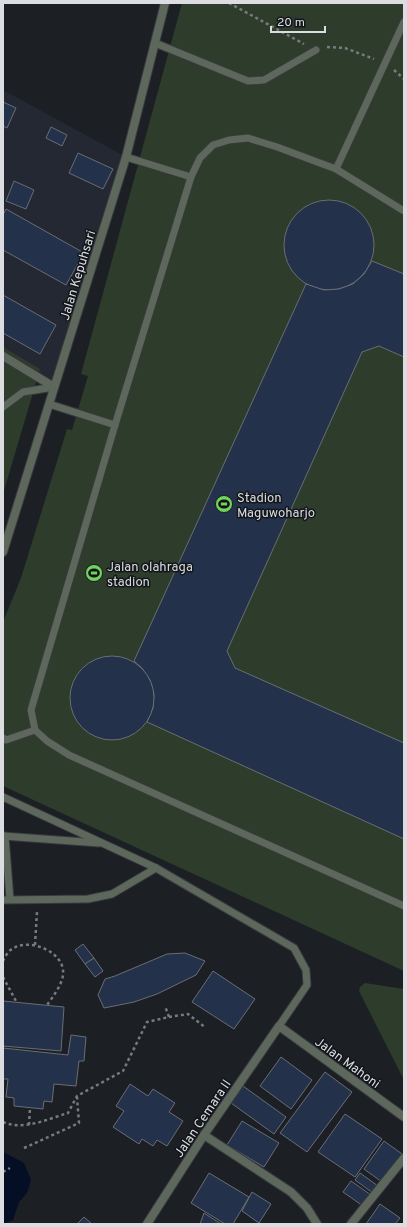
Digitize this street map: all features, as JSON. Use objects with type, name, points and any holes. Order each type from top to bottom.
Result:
[{"type":"street","name":"Jalan Kepuhsari","points":[[3,552],[126,157],[165,3]]},
{"type":"street","points":[[3,356],[54,387]]},
{"type":"street","name":"Jalan Mahoni","points":[[279,1026],[404,1117]]},
{"type":"street","name":"Jalan Cemara II","points":[[146,1224],[204,1135],[279,1026]]},
{"type":"street","points":[[204,1135],[291,1192],[307,1208],[317,1224]]},
{"type":"street","points":[[351,1224],[404,1158]]},
{"type":"lane","points":[[336,169],[404,22]]},
{"type":"lane","points":[[155,43],[248,81],[264,80],[316,50]]},
{"type":"lane","points":[[404,211],[336,169],[248,138],[229,140],[213,145],[200,158],[191,178],[115,425],[31,710],[35,730],[47,742],[69,755],[404,906]]},
{"type":"lane","points":[[126,157],[191,178]]},
{"type":"lane","points":[[3,408],[23,392],[54,387]]},
{"type":"lane","points":[[49,404],[115,425]]},
{"type":"lane","points":[[3,738],[6,740],[35,730]]},
{"type":"lane","points":[[3,797],[156,868],[294,948],[306,970],[307,985],[279,1026]]},
{"type":"lane","points":[[103,843],[4,836],[6,900],[88,899],[112,894],[156,868]]},
{"type":"path","points":[[229,3],[316,50],[329,46],[345,48],[385,63],[404,79]]},
{"type":"path","points":[[35,945],[37,900]]},
{"type":"path","points":[[3,962],[10,950],[20,944],[35,945],[48,950],[60,962],[63,975],[54,996],[47,1005]]},
{"type":"path","points":[[3,977],[18,1003]]},
{"type":"path","points":[[165,1006],[169,1017]]},
{"type":"path","points":[[3,1122],[10,1125],[29,1125],[68,1113],[76,1096],[123,1071],[147,1022],[188,1014],[206,1028]]},
{"type":"path","points":[[24,1148],[79,1123],[76,1096]]},
{"type":"path","points":[[29,1125],[30,1108]]},
{"type":"path","points":[[3,1172],[10,1168]]},
{"type":"shaded area","points":[[3,90],[126,157],[54,387],[3,355]]},
{"type":"green space","name":"Stadion Maguwoharjo","points":[[182,3],[404,3],[404,971],[3,786],[3,622],[21,578],[67,429],[72,430],[88,376],[81,374]]},
{"type":"green space","points":[[3,347],[40,369],[3,494]]},
{"type":"green space","points":[[365,983],[404,989],[404,1080],[359,991],[360,987]]},
{"type":"water","points":[[3,1152],[24,1163],[31,1180],[27,1193],[19,1202],[13,1220],[3,1224]]},
{"type":"building","points":[[3,102],[16,108],[7,128],[3,126]]},
{"type":"building","points":[[51,127],[67,135],[62,146],[46,138]]},
{"type":"building","points":[[78,153],[113,169],[103,189],[69,173]]},
{"type":"building","points":[[14,181],[34,190],[26,209],[6,201]]},
{"type":"building","points":[[329,200],[346,203],[361,213],[371,228],[374,245],[371,262],[361,277],[346,287],[329,290],[312,287],[297,277],[287,262],[284,245],[287,228],[297,213],[312,203]]},
{"type":"building","points":[[6,209],[84,253],[66,285],[3,250],[3,215]]},
{"type":"building","points":[[372,261],[404,274],[404,357],[379,346],[362,352],[227,651],[235,668],[404,743],[404,839],[147,722],[153,708],[154,694],[150,680],[142,668],[134,661],[306,284],[324,290],[339,289],[353,284],[364,274]]},
{"type":"building","points":[[3,295],[56,325],[40,354],[3,333]]},
{"type":"building","points":[[112,656],[128,659],[142,668],[151,682],[154,698],[151,714],[142,728],[128,737],[112,740],[96,737],[82,728],[73,714],[70,698],[73,682],[82,668],[96,659]]},
{"type":"building","points":[[83,944],[94,958],[85,964],[75,950]]},
{"type":"building","points":[[185,953],[205,961],[196,975],[157,994],[134,1002],[104,1008],[98,995],[105,979],[167,954]]},
{"type":"building","points":[[94,958],[103,971],[95,977],[85,964]]},
{"type":"building","points":[[213,971],[255,999],[234,1029],[192,1002]]},
{"type":"building","points":[[3,1001],[64,1007],[61,1051],[3,1046]]},
{"type":"building","points":[[71,1035],[86,1037],[84,1061],[79,1061],[76,1086],[54,1084],[52,1102],[44,1101],[43,1109],[14,1106],[14,1098],[6,1097],[8,1079],[3,1079],[3,1048],[68,1055]]},
{"type":"building","points":[[281,1057],[312,1080],[291,1109],[260,1086]]},
{"type":"building","points":[[325,1072],[352,1092],[307,1152],[280,1133]]},
{"type":"building","points":[[130,1084],[148,1096],[153,1089],[175,1103],[169,1112],[183,1121],[167,1146],[157,1140],[153,1146],[142,1139],[139,1144],[113,1127],[124,1111],[116,1106]]},
{"type":"building","points":[[243,1086],[286,1117],[274,1134],[231,1103]]},
{"type":"building","points":[[345,1114],[382,1139],[355,1177],[318,1152]]},
{"type":"building","points":[[242,1121],[279,1143],[264,1167],[227,1145]]},
{"type":"building","points":[[384,1141],[402,1154],[382,1182],[364,1169]]},
{"type":"building","points":[[209,1173],[249,1197],[233,1224],[225,1224],[191,1203]]},
{"type":"building","points":[[360,1173],[378,1186],[373,1193],[355,1180]]},
{"type":"building","points":[[351,1181],[371,1195],[363,1206],[343,1192]]},
{"type":"building","points":[[252,1192],[271,1204],[259,1223],[242,1211]]},
{"type":"building","points":[[380,1204],[400,1218],[395,1224],[366,1224]]},
{"type":"building","points":[[204,1213],[221,1224],[200,1224]]},
{"type":"building","points":[[84,1217],[92,1224],[77,1224]]},
{"type":"place","name":"Stadion Maguwoharjo","points":[[224,504]]},
{"type":"place","name":"Jalan olahraga stadion","points":[[94,573]]}]
